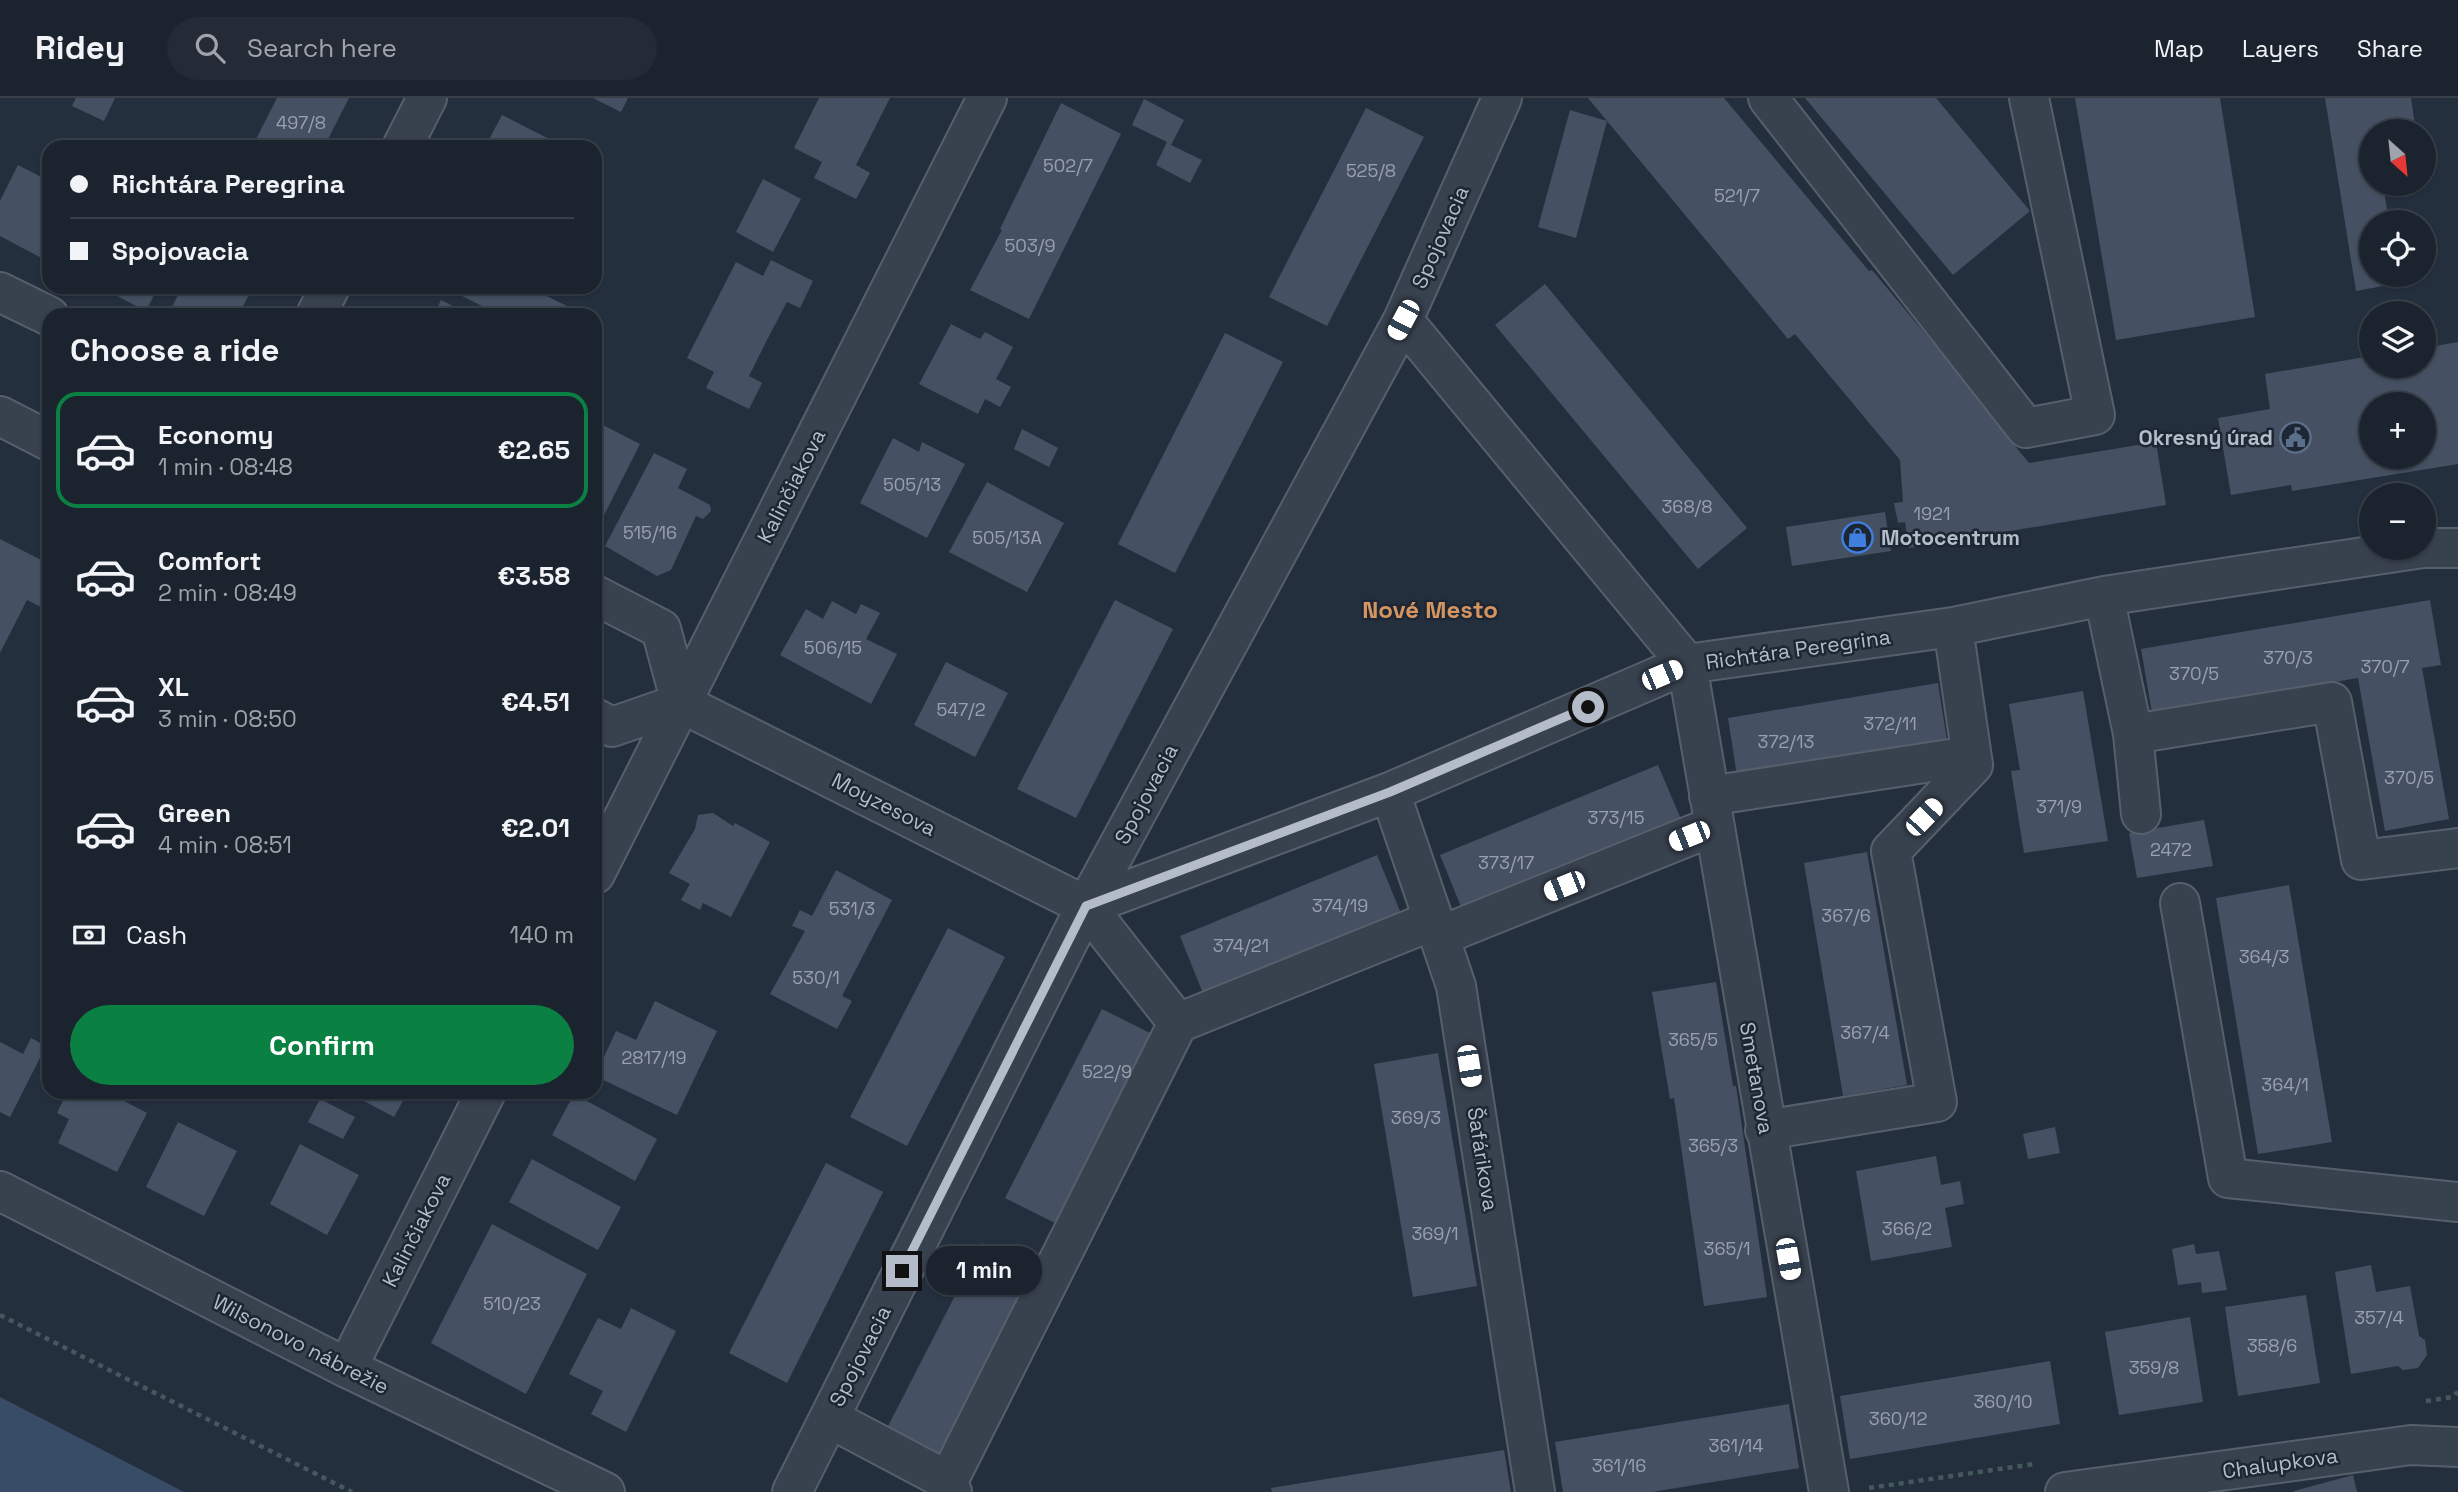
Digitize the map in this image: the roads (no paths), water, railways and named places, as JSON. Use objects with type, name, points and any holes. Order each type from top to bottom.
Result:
[{"type":"street","points":[[406,140],[427,98]]},
{"type":"street","name":"Kalinčiakova","points":[[602,860],[987,98]]},
{"type":"street","name":"Spojovacia","points":[[792,1492],[1086,906],[1403,320],[1502,98]]},
{"type":"street","points":[[1768,98],[2026,428],[2095,415],[2029,98]]},
{"type":"street","points":[[0,292],[42,313]]},
{"type":"street","points":[[1403,320],[1687,664]]},
{"type":"street","points":[[0,416],[42,437]]},
{"type":"street","name":"Richtára Peregrina","points":[[1086,906],[1390,792],[1687,664],[1953,627],[2104,596],[2440,545]]},
{"type":"street","points":[[2104,596],[2133,734],[2141,814]]},
{"type":"street","points":[[602,599],[661,629],[681,703],[612,727],[602,722]]},
{"type":"street","points":[[1766,1130],[1937,1102],[1891,851],[1973,765],[1953,627]]},
{"type":"street","name":"Smetanova","points":[[1687,664],[1829,1492]]},
{"type":"street","points":[[2133,734],[2332,702],[2361,860],[2458,848]]},
{"type":"street","name":"Moyzesova","points":[[681,703],[1086,906]]},
{"type":"street","points":[[829,1418],[950,1487],[1178,1023],[1437,928],[1712,811],[1950,759]]},
{"type":"street","name":"Šafárikova","points":[[1390,792],[1456,986],[1535,1492]]},
{"type":"street","points":[[2180,903],[2228,1178],[2458,1202]]},
{"type":"street","points":[[1086,906],[1178,1023]]},
{"type":"street","name":"Kalinčiakova","points":[[347,1368],[482,1099]]},
{"type":"street","name":"Wilsonovo nábrežie","points":[[0,1191],[347,1368],[605,1492]]},
{"type":"street","name":"Chalupkova","points":[[2411,1445],[2458,1422]]},
{"type":"street","name":"Chalupkova","points":[[2065,1492],[2411,1445],[2458,1447]]},
{"type":"water","points":[[0,1397],[184,1492],[0,1492]]},
{"type":"place","name":"Okresný úrad","points":[[2296,437]]},
{"type":"place","name":"Motocentrum","points":[[1858,537]]},
{"type":"district","name":"Nové Mesto","points":[[1430,609]]}]
